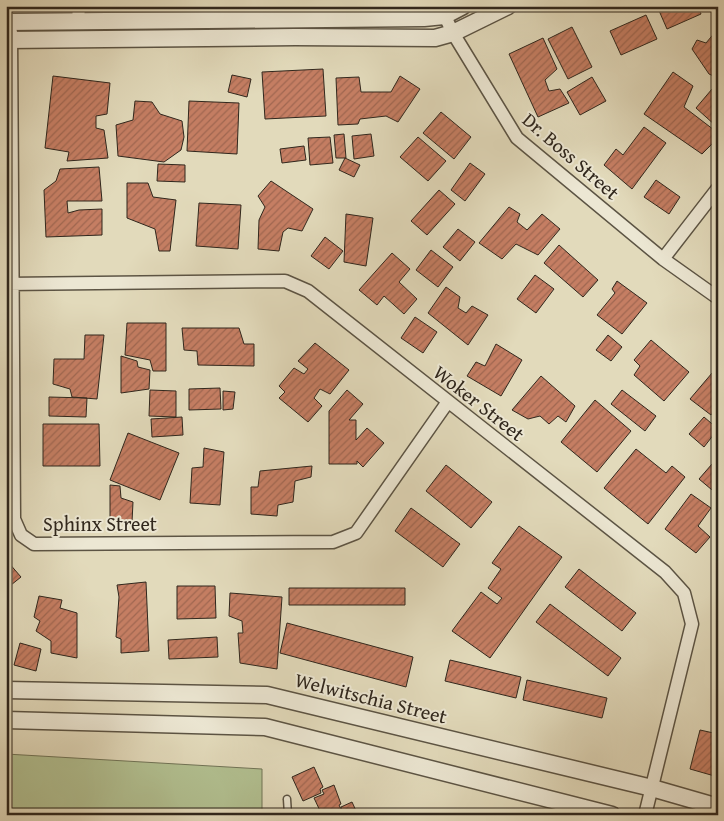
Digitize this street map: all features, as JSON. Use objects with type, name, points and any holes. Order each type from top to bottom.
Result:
[{"type":"street","points":[[9,22],[78,14],[293,12],[424,18],[463,6]]},
{"type":"street","points":[[9,40],[295,37],[435,38],[453,34],[508,6]]},
{"type":"street","name":"Dr. Boss Street","points":[[442,11],[453,34],[517,138],[663,259],[718,298]]},
{"type":"street","name":"Sphinx Street","points":[[9,22],[10,284],[14,519],[21,535],[34,544],[333,542],[356,533],[447,403]]},
{"type":"street","points":[[663,259],[718,188]]},
{"type":"street","name":"Woker Street","points":[[10,284],[285,281],[308,291],[447,403],[665,572],[684,593],[692,624],[645,815]]},
{"type":"street","name":"Welwitschia Street","points":[[6,690],[268,694],[652,788],[718,807]]},
{"type":"street","points":[[6,720],[265,727],[612,815]]},
{"type":"lane","points":[[287,799],[288,815]]},
{"type":"green space","points":[[6,754],[262,769],[262,815],[6,815]]},
{"type":"building","points":[[657,6],[698,6],[701,14],[667,29]]},
{"type":"building","points":[[646,15],[657,39],[621,55],[610,31]]},
{"type":"building","points":[[572,27],[592,67],[568,79],[548,39]]},
{"type":"building","points":[[716,31],[718,32],[718,78],[709,74],[692,49],[697,40],[706,43]]},
{"type":"building","points":[[543,38],[557,69],[545,80],[549,91],[560,89],[569,103],[538,117],[509,54]]},
{"type":"building","points":[[323,69],[326,116],[265,119],[262,72]]},
{"type":"building","points":[[673,72],[693,86],[684,107],[718,133],[718,138],[702,154],[644,114]]},
{"type":"building","points":[[232,75],[251,79],[247,97],[228,92]]},
{"type":"building","points":[[53,76],[110,83],[107,114],[96,116],[96,128],[104,130],[108,158],[67,161],[69,152],[45,148]]},
{"type":"building","points":[[400,76],[420,89],[398,122],[386,116],[360,119],[358,124],[338,125],[336,78],[359,77],[361,92],[391,92]]},
{"type":"building","points":[[592,77],[606,101],[580,115],[567,92]]},
{"type":"building","points":[[712,89],[718,94],[716,126],[696,108]]},
{"type":"building","points":[[135,101],[152,102],[160,114],[182,121],[184,137],[181,150],[164,162],[118,156],[116,125],[133,120]]},
{"type":"building","points":[[189,101],[239,103],[237,154],[187,151]]},
{"type":"building","points":[[441,112],[471,137],[454,159],[423,133]]},
{"type":"building","points":[[644,127],[666,143],[632,189],[604,165],[616,149],[623,155]]},
{"type":"building","points":[[344,134],[346,158],[336,158],[334,135]]},
{"type":"building","points":[[371,134],[374,156],[354,159],[352,136]]},
{"type":"building","points":[[330,137],[333,163],[310,165],[308,138]]},
{"type":"building","points":[[418,137],[446,161],[428,181],[400,157]]},
{"type":"building","points":[[304,146],[306,160],[282,163],[280,149]]},
{"type":"building","points":[[345,158],[360,165],[354,177],[339,170]]},
{"type":"building","points":[[470,163],[485,174],[465,201],[451,190]]},
{"type":"building","points":[[158,164],[185,165],[185,182],[157,181]]},
{"type":"building","points":[[99,167],[102,201],[67,201],[68,213],[79,210],[102,209],[102,235],[46,237],[44,190],[56,181],[60,169]]},
{"type":"building","points":[[656,180],[680,197],[669,214],[644,197]]},
{"type":"building","points":[[271,181],[313,209],[302,231],[288,228],[283,232],[279,251],[258,249],[259,220],[265,207],[258,196]]},
{"type":"building","points":[[127,183],[148,183],[153,197],[176,200],[170,251],[159,251],[155,229],[127,218]]},
{"type":"building","points":[[439,190],[455,204],[427,235],[411,221]]},
{"type":"building","points":[[199,203],[241,205],[238,249],[196,246]]},
{"type":"building","points":[[509,207],[520,214],[517,222],[527,230],[542,214],[560,229],[538,255],[516,244],[502,259],[479,243]]},
{"type":"building","points":[[346,214],[373,218],[366,266],[344,262]]},
{"type":"building","points":[[458,229],[475,242],[460,261],[443,247]]},
{"type":"building","points":[[325,237],[343,251],[329,269],[311,256]]},
{"type":"building","points":[[559,245],[598,280],[583,297],[544,263]]},
{"type":"building","points":[[431,250],[453,267],[438,287],[416,270]]},
{"type":"building","points":[[392,253],[410,269],[399,282],[417,299],[404,314],[384,296],[377,305],[359,290]]},
{"type":"building","points":[[535,275],[554,289],[536,313],[517,299]]},
{"type":"building","points":[[617,281],[647,303],[622,334],[597,315],[615,293],[612,289]]},
{"type":"building","points":[[446,287],[460,297],[458,308],[466,313],[472,306],[488,315],[468,345],[428,313]]},
{"type":"building","points":[[415,317],[437,332],[423,353],[401,338]]},
{"type":"building","points":[[127,323],[166,323],[166,371],[153,371],[150,360],[125,355]]},
{"type":"building","points":[[182,328],[239,328],[244,344],[254,344],[254,366],[198,365],[197,351],[184,350]]},
{"type":"building","points":[[85,335],[104,335],[97,399],[72,397],[70,389],[53,384],[54,359],[84,359]]},
{"type":"building","points":[[608,335],[622,347],[611,361],[596,350]]},
{"type":"building","points":[[651,340],[689,372],[664,401],[634,375],[640,366],[634,360]]},
{"type":"building","points":[[315,343],[349,370],[330,394],[320,389],[314,398],[322,406],[308,422],[279,398],[285,392],[279,386],[294,368],[304,374],[308,369],[298,361]]},
{"type":"building","points":[[496,344],[522,360],[501,396],[467,376],[476,362],[485,366]]},
{"type":"building","points":[[121,356],[137,361],[138,367],[150,370],[149,389],[121,393]]},
{"type":"building","points":[[718,366],[718,407],[711,415],[690,399]]},
{"type":"building","points":[[541,376],[575,406],[566,422],[558,416],[549,424],[540,416],[528,419],[512,410]]},
{"type":"building","points":[[220,388],[221,409],[189,410],[189,389]]},
{"type":"building","points":[[150,390],[176,391],[176,417],[149,416]]},
{"type":"building","points":[[347,390],[363,404],[349,420],[356,420],[356,440],[367,428],[384,443],[363,467],[357,461],[357,464],[329,464],[329,411]]},
{"type":"building","points":[[622,390],[656,416],[645,431],[611,404]]},
{"type":"building","points":[[223,391],[235,392],[233,409],[223,410]]},
{"type":"building","points":[[49,397],[87,398],[86,417],[49,416]]},
{"type":"building","points":[[595,400],[631,431],[597,472],[561,442]]},
{"type":"building","points":[[182,417],[183,435],[152,437],[151,419]]},
{"type":"building","points":[[704,417],[718,429],[704,447],[689,434]]},
{"type":"building","points":[[43,424],[99,424],[100,466],[43,466]]},
{"type":"building","points":[[128,433],[179,453],[160,500],[110,480]]},
{"type":"building","points":[[204,448],[224,452],[220,505],[190,503],[192,468],[203,467]]},
{"type":"building","points":[[636,449],[666,473],[672,466],[685,477],[648,524],[604,488]]},
{"type":"building","points":[[712,464],[718,469],[718,495],[699,479]]},
{"type":"building","points":[[446,465],[492,502],[471,528],[426,491]]},
{"type":"building","points":[[312,466],[311,477],[295,481],[293,502],[278,505],[277,516],[251,514],[251,487],[258,487],[260,471]]},
{"type":"building","points":[[110,485],[120,486],[121,498],[133,502],[132,522],[110,521]]},
{"type":"building","points":[[691,494],[711,508],[698,526],[710,537],[696,553],[665,529]]},
{"type":"building","points":[[411,508],[460,544],[443,567],[395,531]]},
{"type":"building","points":[[519,526],[562,557],[490,658],[452,631],[481,592],[497,604],[502,598],[488,588],[501,569],[492,563]]},
{"type":"building","points":[[8,562],[21,577],[6,589],[6,563]]},
{"type":"building","points":[[579,569],[636,613],[622,631],[565,587]]},
{"type":"building","points":[[146,582],[149,651],[121,653],[121,639],[116,637],[119,597],[117,585]]},
{"type":"building","points":[[177,586],[215,586],[216,618],[177,619]]},
{"type":"building","points":[[289,588],[405,588],[405,605],[289,605]]},
{"type":"building","points":[[230,593],[282,597],[277,669],[240,663],[238,633],[243,633],[242,621],[229,616]]},
{"type":"building","points":[[39,596],[62,600],[60,608],[77,613],[77,658],[51,653],[51,641],[36,631],[40,621],[34,617]]},
{"type":"building","points":[[550,604],[621,658],[608,676],[536,622]]},
{"type":"building","points":[[287,623],[413,657],[406,687],[280,653]]},
{"type":"building","points":[[217,637],[218,657],[169,659],[168,640]]},
{"type":"building","points":[[20,643],[41,649],[36,671],[14,665]]},
{"type":"building","points":[[450,660],[521,677],[516,698],[445,681]]},
{"type":"building","points":[[527,680],[607,698],[602,718],[523,700]]},
{"type":"building","points":[[700,730],[718,734],[718,777],[690,769]]},
{"type":"building","points":[[314,767],[323,787],[320,789],[321,793],[303,801],[292,777]]},
{"type":"building","points":[[334,785],[341,809],[328,815],[322,815],[314,798],[324,794],[322,790]]},
{"type":"building","points":[[352,802],[358,815],[333,815],[342,811],[341,807]]}]
